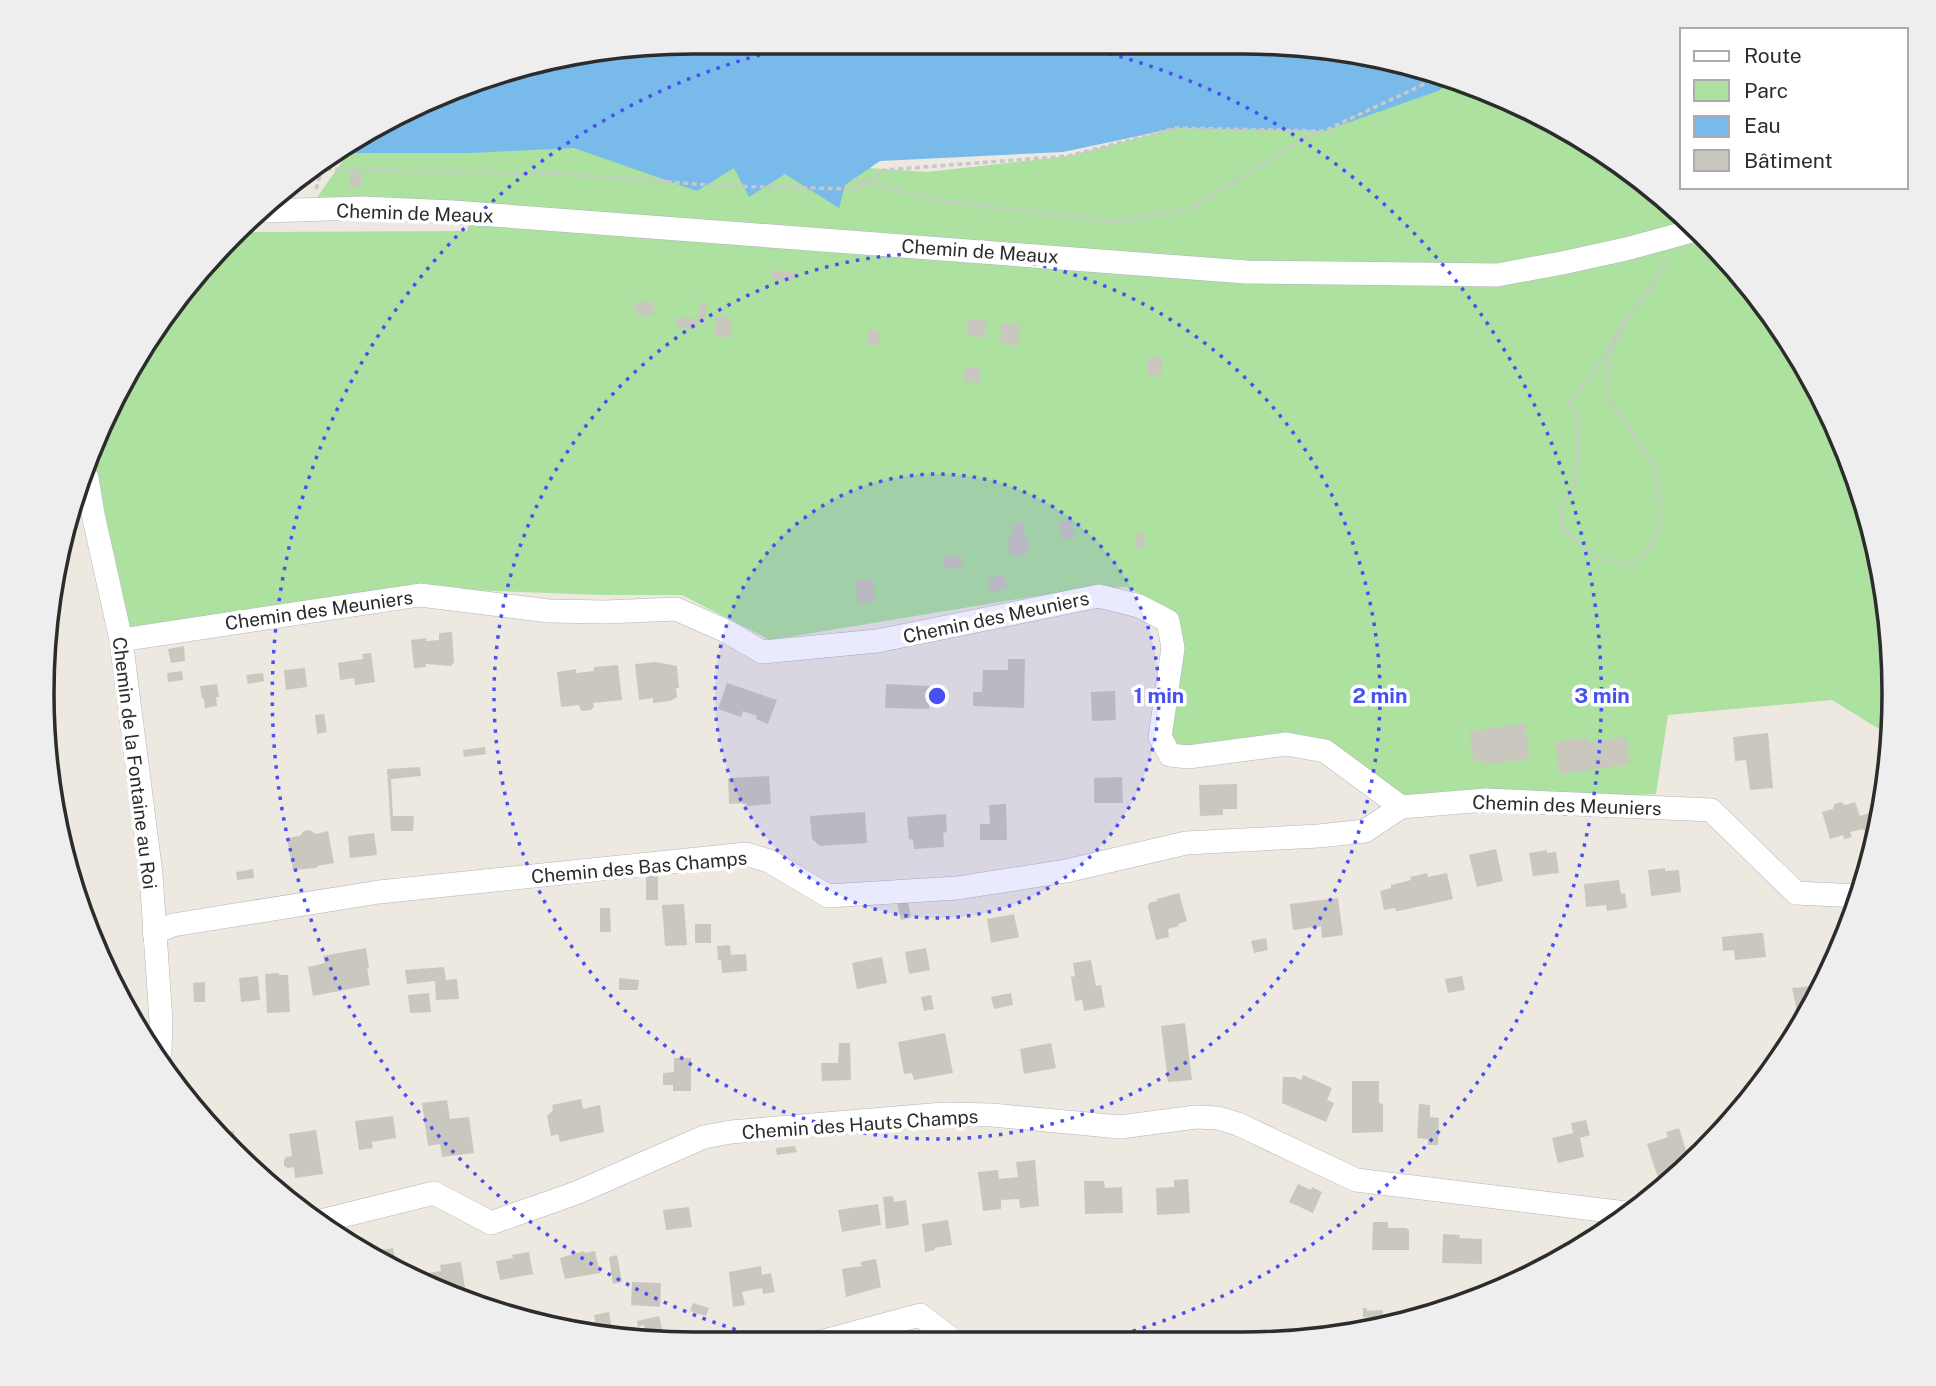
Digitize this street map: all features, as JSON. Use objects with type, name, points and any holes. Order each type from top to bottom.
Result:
[{"type":"street","name":"Chemin de Meaux","points":[[275,211],[362,208],[453,212],[1246,272],[1497,275],[1626,249],[1685,232]]},
{"type":"street","name":"Chemin de la Fontaine au Roi","points":[[88,487],[121,640],[151,874],[160,1045]]},
{"type":"street","name":"Chemin des Meuniers","points":[[121,640],[420,595],[549,611],[676,609],[726,631],[762,652],[877,641],[1099,596],[1139,606],[1168,621],[1173,648],[1160,737],[1170,755],[1188,757],[1286,744],[1325,751],[1401,807],[1486,800],[1711,810],[1796,893],[1849,896]]},
{"type":"street","name":"Chemin des Bas Champs","points":[[154,933],[173,925],[379,892],[746,853],[769,861],[828,896],[957,888],[1066,871],[1186,843],[1365,831],[1401,807]]},
{"type":"street","name":"Chemin des Hauts Champs","points":[[330,1219],[434,1193],[491,1223],[576,1193],[704,1137],[732,1132],[943,1114],[992,1115],[1120,1127],[1196,1117],[1218,1118],[1249,1128],[1356,1180],[1615,1212]]},
{"type":"street","points":[[857,1332],[920,1315],[942,1332]]},
{"type":"path","points":[[328,169],[563,174],[736,186],[857,189],[884,170],[1068,156],[1176,128],[1324,131],[1428,82]]},
{"type":"path","points":[[853,180],[937,201],[1120,222],[1193,207],[1317,131]]},
{"type":"path","points":[[309,209],[320,175]]},
{"type":"path","points":[[1624,325],[1611,347],[1609,399],[1654,466],[1661,508],[1657,536],[1635,567],[1596,557],[1562,528],[1561,506],[1576,483],[1579,425],[1570,401],[1592,376],[1624,325],[1686,233]]},
{"type":"green space","points":[[1428,82],[1487,103],[1562,140],[1632,186],[1695,241],[1750,304],[1774,338],[1816,410],[1848,488],[1860,528],[1876,610],[1882,693],[1880,730],[1832,700],[1668,715],[1656,794],[1401,807],[1325,751],[1170,755],[1169,608],[1126,587],[1061,592],[770,640],[682,595],[600,595],[467,590],[458,587],[414,585],[121,640],[89,486],[120,410],[140,374],[186,304],[213,272],[251,232],[467,231],[470,219],[309,209],[344,158],[353,153],[574,148],[927,172],[1068,156],[1176,128],[1324,131]]},
{"type":"water","points":[[1243,54],[1326,60],[1408,76],[1444,87],[1324,131],[1176,128],[1063,152],[880,161],[845,185],[839,208],[785,174],[749,197],[734,168],[697,191],[574,148],[471,153],[353,153],[410,120],[488,88],[568,67],[651,56]]},
{"type":"building","points":[[350,174],[361,174],[361,186],[350,187]]},
{"type":"building","points":[[771,270],[793,272],[792,281],[771,279]]},
{"type":"building","points":[[635,302],[653,302],[654,315],[635,315]]},
{"type":"building","points":[[699,302],[707,303],[705,324],[698,323]]},
{"type":"building","points":[[716,316],[732,318],[730,338],[714,336]]},
{"type":"building","points":[[677,317],[696,319],[694,329],[675,326]]},
{"type":"building","points":[[969,318],[987,321],[984,338],[966,335]]},
{"type":"building","points":[[1002,323],[1020,324],[1017,346],[1000,343]]},
{"type":"building","points":[[868,330],[880,331],[879,345],[866,344]]},
{"type":"building","points":[[1148,358],[1162,358],[1162,375],[1148,375]]},
{"type":"building","points":[[966,367],[981,368],[979,383],[963,381]]},
{"type":"building","points":[[1072,520],[1075,538],[1062,540],[1059,522]]},
{"type":"building","points":[[1022,522],[1030,552],[1011,557],[1007,538],[1014,536],[1011,525]]},
{"type":"building","points":[[1144,532],[1146,548],[1137,549],[1134,535]]},
{"type":"building","points":[[961,554],[962,567],[944,569],[944,557]]},
{"type":"building","points":[[1005,575],[1007,589],[990,592],[988,578]]},
{"type":"building","points":[[872,578],[876,601],[858,603],[855,580]]},
{"type":"building","points":[[452,632],[454,662],[451,666],[426,664],[426,667],[414,668],[411,640],[439,640],[439,633]]},
{"type":"building","points":[[184,646],[185,661],[171,663],[168,649]]},
{"type":"building","points":[[371,653],[375,682],[355,685],[354,678],[340,680],[338,663],[363,659],[362,654]]},
{"type":"building","points":[[1008,659],[1025,659],[1024,708],[973,706],[973,692],[982,692],[983,670],[1008,670]]},
{"type":"building","points":[[656,662],[677,666],[677,697],[670,701],[653,703],[653,698],[639,700],[635,664]]},
{"type":"building","points":[[618,665],[622,700],[593,703],[591,710],[583,711],[579,705],[561,707],[557,672],[576,669],[576,673],[594,671],[594,667]]},
{"type":"building","points":[[305,668],[307,687],[286,690],[284,670]]},
{"type":"building","points":[[182,671],[183,680],[168,682],[167,673]]},
{"type":"building","points":[[263,673],[264,681],[248,684],[246,675]]},
{"type":"building","points":[[727,683],[777,700],[768,724],[743,711],[741,717],[718,709]]},
{"type":"building","points":[[217,684],[217,706],[205,708],[200,686]]},
{"type":"building","points":[[886,684],[930,686],[929,709],[885,708]]},
{"type":"building","points":[[1115,691],[1116,720],[1092,721],[1091,692]]},
{"type":"building","points":[[324,714],[327,732],[317,734],[315,715]]},
{"type":"building","points":[[1525,723],[1530,758],[1485,765],[1484,760],[1474,762],[1469,731]]},
{"type":"building","points":[[1768,733],[1773,788],[1750,790],[1746,760],[1735,761],[1733,737]]},
{"type":"building","points":[[1587,737],[1588,742],[1626,737],[1630,764],[1560,774],[1555,742]]},
{"type":"building","points":[[485,747],[486,754],[464,757],[463,750]]},
{"type":"building","points":[[420,767],[421,776],[391,779],[393,816],[414,816],[413,831],[391,831],[387,769]]},
{"type":"building","points":[[769,776],[771,804],[729,804],[728,778]]},
{"type":"building","points":[[1122,777],[1123,803],[1094,803],[1094,778]]},
{"type":"building","points":[[1237,784],[1237,809],[1223,809],[1223,815],[1200,816],[1199,785]]},
{"type":"building","points":[[1855,802],[1860,816],[1870,813],[1866,830],[1850,832],[1852,837],[1844,839],[1843,835],[1830,839],[1822,812],[1833,809],[1834,804]]},
{"type":"building","points":[[1006,804],[1007,840],[980,840],[980,824],[990,824],[989,805]]},
{"type":"building","points":[[865,812],[867,843],[820,846],[812,839],[810,816]]},
{"type":"building","points":[[946,814],[944,847],[914,849],[913,840],[909,839],[907,817]]},
{"type":"building","points":[[310,830],[316,834],[328,831],[334,863],[293,870],[287,838],[300,836],[304,831]]},
{"type":"building","points":[[374,833],[377,855],[350,858],[348,836]]},
{"type":"building","points":[[1496,849],[1503,881],[1477,887],[1469,855]]},
{"type":"building","points":[[1547,850],[1547,853],[1556,852],[1559,873],[1533,876],[1529,853]]},
{"type":"building","points":[[1665,868],[1665,871],[1679,870],[1681,892],[1651,896],[1648,870]]},
{"type":"building","points":[[253,869],[254,878],[237,880],[236,872]]},
{"type":"building","points":[[1427,873],[1428,877],[1447,873],[1453,899],[1399,911],[1395,908],[1384,910],[1380,891],[1411,880],[1410,877]]},
{"type":"building","points":[[646,874],[658,874],[658,900],[646,900]]},
{"type":"building","points":[[1619,880],[1621,894],[1625,893],[1627,908],[1607,911],[1606,905],[1586,907],[1584,884]]},
{"type":"building","points":[[1179,893],[1187,921],[1168,929],[1169,937],[1156,940],[1149,903]]},
{"type":"building","points":[[1338,898],[1343,935],[1322,938],[1321,926],[1293,930],[1290,904]]},
{"type":"building","points":[[908,901],[911,918],[901,920],[897,902]]},
{"type":"building","points":[[684,904],[687,945],[665,946],[662,905]]},
{"type":"building","points":[[600,908],[610,908],[611,932],[600,932]]},
{"type":"building","points":[[1014,914],[1019,937],[991,943],[987,919]]},
{"type":"building","points":[[695,924],[711,924],[711,943],[695,943]]},
{"type":"building","points":[[1763,933],[1766,957],[1735,960],[1734,950],[1723,951],[1722,937]]},
{"type":"building","points":[[1266,938],[1268,950],[1254,953],[1251,941]]},
{"type":"building","points":[[730,945],[731,955],[746,954],[747,971],[722,973],[717,946]]},
{"type":"building","points":[[366,948],[370,985],[313,996],[308,967],[325,963],[323,956]]},
{"type":"building","points":[[926,948],[930,970],[909,974],[905,952]]},
{"type":"building","points":[[882,957],[887,983],[857,989],[852,963]]},
{"type":"building","points":[[1091,960],[1096,986],[1101,985],[1105,1007],[1084,1011],[1082,1000],[1075,1001],[1071,977],[1075,976],[1073,963]]},
{"type":"building","points":[[444,967],[446,980],[457,979],[459,999],[436,1000],[435,981],[407,984],[405,970]]},
{"type":"building","points":[[265,974],[288,975],[290,1012],[267,1013]]},
{"type":"building","points":[[258,976],[260,1000],[241,1002],[239,978]]},
{"type":"building","points":[[1462,976],[1465,990],[1448,993],[1445,979]]},
{"type":"building","points":[[619,978],[639,980],[638,990],[619,990]]},
{"type":"building","points":[[205,982],[205,1002],[194,1002],[193,983]]},
{"type":"building","points":[[1810,986],[1797,1011],[1792,988]]},
{"type":"building","points":[[429,993],[431,1012],[410,1013],[408,995]]},
{"type":"building","points":[[1011,993],[1013,1005],[994,1009],[991,997]]},
{"type":"building","points":[[931,995],[934,1009],[924,1011],[921,997]]},
{"type":"building","points":[[1185,1023],[1192,1080],[1168,1082],[1161,1026]]},
{"type":"building","points":[[945,1033],[953,1073],[914,1080],[912,1073],[904,1074],[898,1042]]},
{"type":"building","points":[[839,1043],[850,1043],[851,1080],[822,1081],[821,1063],[838,1063]]},
{"type":"building","points":[[1051,1043],[1056,1068],[1024,1074],[1020,1049]]},
{"type":"building","points":[[674,1058],[691,1058],[691,1091],[673,1091],[673,1085],[663,1085],[663,1073],[674,1072]]},
{"type":"building","points":[[1303,1075],[1332,1088],[1327,1100],[1334,1103],[1326,1122],[1282,1103],[1283,1077],[1301,1080]]},
{"type":"building","points":[[1352,1081],[1379,1081],[1379,1103],[1383,1104],[1383,1132],[1352,1133]]},
{"type":"building","points":[[581,1099],[583,1109],[600,1105],[604,1132],[560,1142],[558,1134],[551,1136],[547,1116],[553,1110],[552,1105]]},
{"type":"building","points":[[447,1100],[450,1119],[469,1117],[474,1153],[442,1157],[440,1144],[428,1146],[422,1103]]},
{"type":"building","points":[[1419,1104],[1430,1105],[1430,1117],[1439,1118],[1438,1145],[1428,1145],[1428,1139],[1417,1138]]},
{"type":"building","points":[[393,1116],[396,1138],[372,1142],[373,1148],[359,1150],[355,1121]]},
{"type":"building","points":[[1586,1120],[1590,1135],[1580,1138],[1584,1157],[1558,1163],[1552,1138],[1573,1133],[1571,1123]]},
{"type":"building","points":[[1679,1128],[1687,1152],[1658,1178],[1647,1144],[1668,1137],[1666,1132]]},
{"type":"building","points":[[316,1130],[323,1174],[295,1178],[294,1167],[284,1166],[286,1157],[292,1156],[289,1134]]},
{"type":"building","points":[[795,1146],[797,1152],[777,1155],[776,1148]]},
{"type":"building","points":[[1035,1160],[1039,1206],[1020,1208],[1019,1199],[1001,1200],[1001,1209],[983,1211],[978,1172],[998,1170],[999,1179],[1018,1177],[1016,1162]]},
{"type":"building","points":[[1188,1179],[1190,1213],[1157,1215],[1156,1188],[1174,1187],[1174,1180]]},
{"type":"building","points":[[1084,1181],[1104,1181],[1105,1188],[1122,1187],[1123,1213],[1085,1214]]},
{"type":"building","points":[[1298,1184],[1322,1192],[1313,1213],[1289,1202]]},
{"type":"building","points":[[893,1196],[894,1202],[906,1200],[909,1225],[886,1229],[883,1197]]},
{"type":"building","points":[[878,1204],[881,1225],[842,1232],[838,1210]]},
{"type":"building","points":[[689,1207],[692,1227],[666,1230],[663,1210]]},
{"type":"building","points":[[948,1220],[952,1245],[925,1252],[922,1224]]},
{"type":"building","points":[[1373,1222],[1388,1222],[1388,1228],[1409,1230],[1409,1250],[1372,1250]]},
{"type":"building","points":[[1443,1234],[1482,1239],[1482,1264],[1442,1263]]},
{"type":"building","points":[[393,1248],[395,1258],[382,1250]]},
{"type":"building","points":[[584,1251],[595,1251],[600,1273],[565,1279],[560,1258]]},
{"type":"building","points":[[529,1252],[533,1274],[500,1280],[496,1261]]},
{"type":"building","points":[[617,1255],[622,1282],[613,1284],[609,1257]]},
{"type":"building","points":[[876,1259],[881,1287],[846,1297],[842,1269],[862,1266],[860,1262]]},
{"type":"building","points":[[461,1262],[465,1289],[428,1274],[441,1271],[440,1265]]},
{"type":"building","points":[[761,1266],[762,1275],[771,1273],[775,1292],[763,1294],[762,1288],[742,1292],[745,1305],[733,1307],[729,1272]]},
{"type":"building","points":[[632,1282],[661,1283],[660,1307],[631,1305]]},
{"type":"building","points":[[693,1303],[709,1308],[706,1316],[690,1311]]},
{"type":"building","points":[[1363,1308],[1367,1308],[1367,1311],[1383,1310],[1383,1316],[1363,1317]]},
{"type":"building","points":[[609,1312],[611,1326],[595,1324],[594,1315]]},
{"type":"building","points":[[659,1316],[663,1331],[645,1329],[644,1325],[638,1327],[637,1321]]}]
